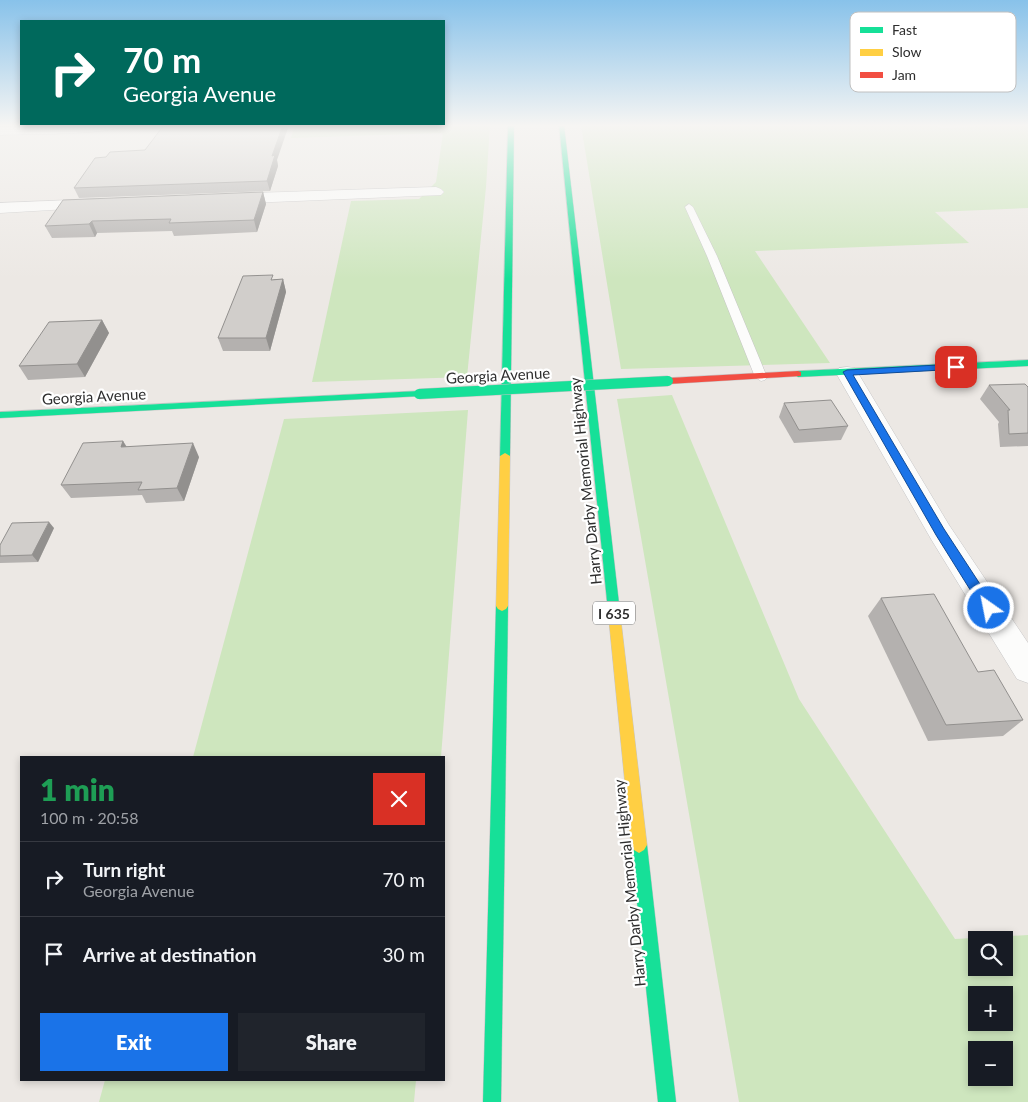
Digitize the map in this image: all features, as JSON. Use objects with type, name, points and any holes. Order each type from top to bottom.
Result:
[{"type":"main road","points":[[492,1102],[510,176]]},
{"type":"main road","name":"Harry Darby Memorial Highway","points":[[567,176],[667,1102]]},
{"type":"main road","name":"Georgia Avenue","points":[[0,416],[1028,363]]},
{"type":"street","points":[[208,200],[436,192]]},
{"type":"street","points":[[0,208],[109,204]]},
{"type":"street","points":[[847,372],[940,532],[1028,669]]},
{"type":"lane","points":[[689,207],[712,256],[761,377]]},
{"type":"green space","points":[[437,176],[487,176],[467,377],[312,382],[351,201],[419,199],[436,182]]},
{"type":"green space","points":[[589,176],[1028,176],[1028,208],[935,212],[969,243],[755,251],[830,363],[621,369]]},
{"type":"green space","points":[[672,395],[799,699],[955,939],[968,938],[968,976],[1013,976],[1013,936],[1028,935],[1028,1102],[739,1102],[617,399]]},
{"type":"green space","points":[[468,410],[441,756],[193,756],[284,419]]},
{"type":"green space","points":[[105,1081],[416,1081],[414,1102],[99,1102]]},
{"type":"building","points":[[82,176],[268,176],[267,181],[74,188]]},
{"type":"building","points":[[263,192],[254,220],[169,223],[171,219],[92,221],[89,224],[45,226],[63,200]]},
{"type":"building","points":[[273,275],[271,280],[283,279],[266,338],[218,338],[243,276]]},
{"type":"building","points":[[102,320],[77,364],[19,366],[49,322]]},
{"type":"building","points":[[1025,384],[1028,387],[1028,433],[1009,434],[1008,410],[1010,410],[989,385]]},
{"type":"building","points":[[831,400],[848,426],[799,430],[784,403]]},
{"type":"building","points":[[123,441],[121,447],[193,443],[177,488],[138,490],[142,482],[61,485],[83,443]]},
{"type":"building","points":[[49,522],[32,555],[0,556],[0,545],[12,523]]},
{"type":"building","points":[[934,594],[978,672],[994,670],[1023,720],[946,725],[881,598]]},
{"type":"traffic: fast","points":[[505,456],[510,176]]},
{"type":"traffic: fast","points":[[567,176],[615,621]]},
{"type":"traffic: fast","points":[[798,374],[1028,363]]},
{"type":"traffic: fast","points":[[419,394],[668,381]]},
{"type":"traffic: fast","points":[[0,415],[419,394]]},
{"type":"traffic: fast","points":[[492,1102],[502,606]]},
{"type":"traffic: fast","points":[[639,845],[667,1102]]},
{"type":"traffic: slow","points":[[502,606],[505,456]]},
{"type":"traffic: slow","points":[[615,621],[639,845]]},
{"type":"traffic: jam","points":[[668,381],[798,374]]},
{"type":"route","points":[[956,367],[847,372],[940,532],[989,608]]}]
